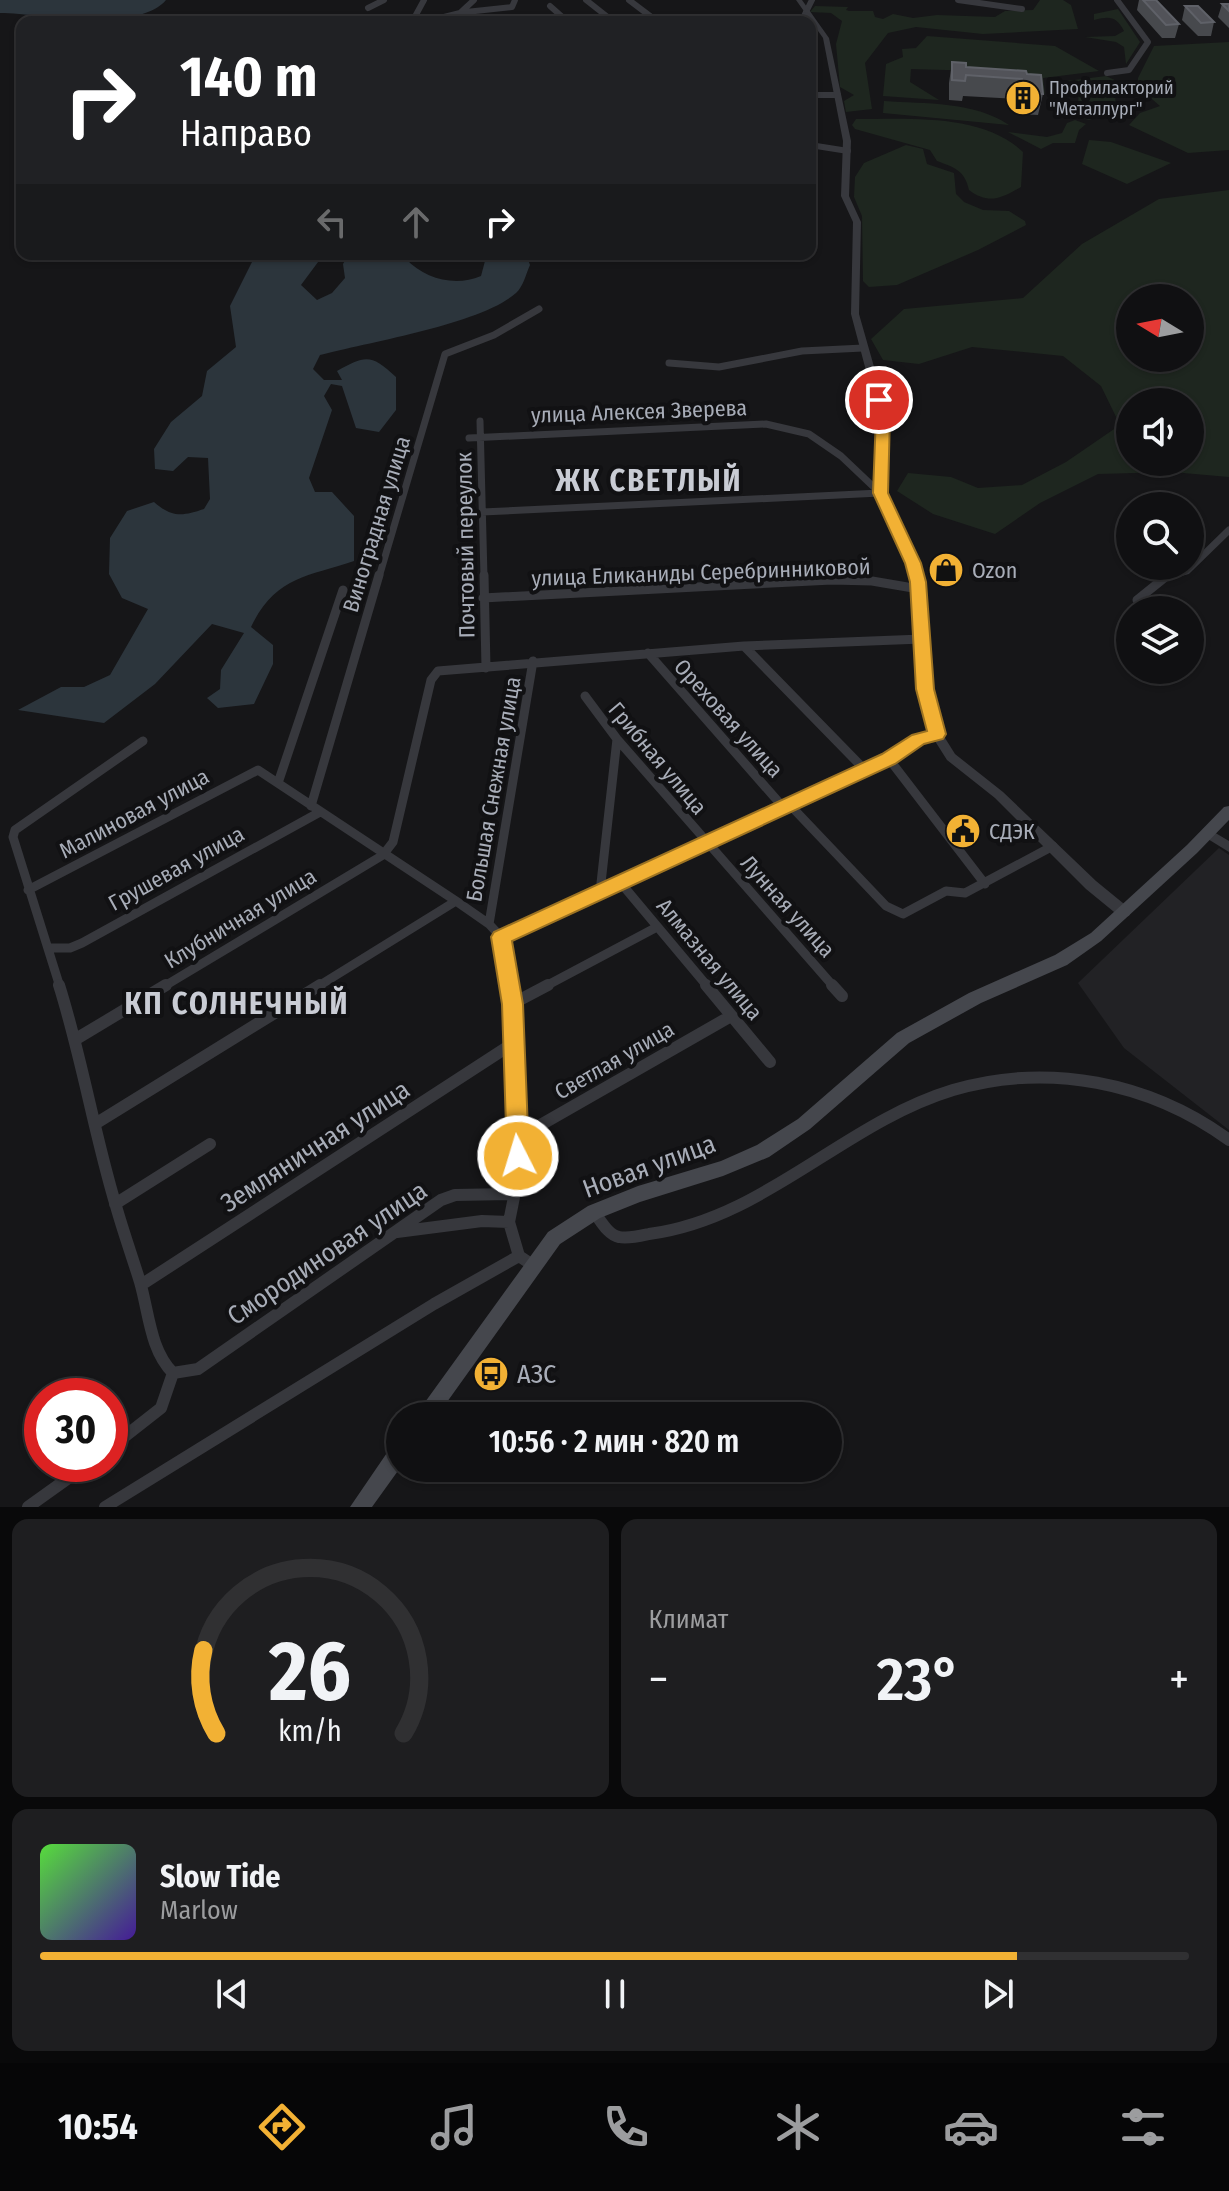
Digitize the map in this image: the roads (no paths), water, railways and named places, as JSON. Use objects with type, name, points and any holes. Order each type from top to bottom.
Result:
[{"type":"main road","name":"Новая улица","points":[[434,1402],[526,1261],[554,1238],[594,1212],[638,1194],[723,1168],[763,1151],[804,1124],[903,1038],[939,1016],[1061,960],[1096,937],[1229,811]]},
{"type":"main road","points":[[360,1507],[386,1471]]},
{"type":"street","points":[[368,8],[384,0]]},
{"type":"street","points":[[463,13],[471,8],[474,0]]},
{"type":"street","points":[[450,16],[512,7],[515,0]]},
{"type":"street","points":[[586,0],[606,16]]},
{"type":"street","points":[[629,0],[650,16]]},
{"type":"street","points":[[799,0],[809,16]]},
{"type":"street","points":[[804,16],[812,0]]},
{"type":"street","points":[[958,0],[1022,9]]},
{"type":"street","points":[[1107,73],[1129,70],[1148,42],[1117,0]]},
{"type":"street","points":[[550,6],[561,16]]},
{"type":"street","points":[[816,25],[826,38],[848,151],[845,193],[857,222],[854,301],[863,348],[883,416],[880,493],[913,563],[919,589],[925,689],[937,734],[951,757],[999,795],[1091,885],[1124,912]]},
{"type":"street","points":[[816,95],[838,95]]},
{"type":"street","points":[[816,146],[848,151]]},
{"type":"street","name":"Виноградная улица","points":[[315,809],[445,354],[494,335],[508,324],[539,309]]},
{"type":"street","points":[[669,363],[716,369],[795,351],[863,348]]},
{"type":"street","name":"Почтовый переулок","points":[[480,421],[486,668]]},
{"type":"street","name":"улица Алексея Зверева","points":[[469,438],[760,424],[809,434],[841,456],[880,493]]},
{"type":"street","points":[[482,512],[880,493]]},
{"type":"street","points":[[1145,596],[1168,575],[1187,571],[1229,530]]},
{"type":"street","name":"улица Еликаниды Серебринниковой","points":[[483,598],[832,580],[872,581],[919,589]]},
{"type":"street","points":[[343,590],[278,783],[456,901],[489,924],[501,937],[512,1004],[519,1172],[509,1222],[526,1261]]},
{"type":"street","points":[[383,855],[396,831],[432,677],[438,671],[744,646],[922,639]]},
{"type":"street","points":[[744,646],[864,769]]},
{"type":"street","name":"Ореховая улица","points":[[648,653],[786,805],[893,912],[906,913],[946,891],[965,893],[985,884]]},
{"type":"street","name":"Большая Снежная улица","points":[[489,924],[507,798],[533,661]]},
{"type":"street","name":"Грибная улица","points":[[585,696],[617,739],[705,842]]},
{"type":"street","points":[[501,937],[889,759],[918,740],[937,734]]},
{"type":"street","points":[[600,892],[617,739]]},
{"type":"street","points":[[128,1434],[161,1408],[173,1373],[159,1357],[141,1285],[115,1204],[76,1039],[13,837],[15,830],[143,741]]},
{"type":"street","points":[[889,759],[985,884],[1053,846]]},
{"type":"street","name":"Малиновая улица","points":[[27,885],[258,770],[278,783]]},
{"type":"street","name":"Грушевая улица","points":[[49,948],[70,948],[82,943],[315,809]]},
{"type":"street","points":[[1207,833],[1229,847]]},
{"type":"street","name":"Лунная улица","points":[[705,842],[842,996]]},
{"type":"street","name":"Клубничная улица","points":[[76,1039],[383,855]]},
{"type":"street","name":"Алмазная улица","points":[[620,882],[770,1062]]},
{"type":"street","points":[[95,1124],[456,901]]},
{"type":"street","points":[[512,1004],[657,927]]},
{"type":"street","name":"Светлая улица","points":[[516,1139],[731,1016]]},
{"type":"street","name":"Земляничная улица","points":[[141,1285],[512,1044]]},
{"type":"street","points":[[594,1212],[611,1234],[621,1238],[675,1231],[749,1203],[879,1121],[954,1090],[1037,1076],[1087,1079],[1149,1095],[1210,1126],[1229,1140]]},
{"type":"street","points":[[115,1204],[210,1144]]},
{"type":"street","name":"Смородиновая улица","points":[[173,1373],[198,1369],[441,1200],[455,1195],[514,1194]]},
{"type":"street","points":[[396,1232],[482,1221],[509,1222]]},
{"type":"street","name":"Новая улица","points":[[105,1507],[434,1304],[526,1261]]},
{"type":"street","points":[[28,1507],[63,1482]]},
{"type":"place","name":"Профилакторий \"Металлург\"","points":[[1023,98]]},
{"type":"place","name":"Ozon","points":[[946,570]]},
{"type":"place","name":"СДЭК","points":[[963,831]]},
{"type":"place","name":"АЗС","points":[[491,1374]]},
{"type":"district","name":"ЖК СВЕТЛЫЙ","points":[[649,481]]},
{"type":"district","name":"КП СОЛНЕЧНЫЙ","points":[[237,1004]]}]
